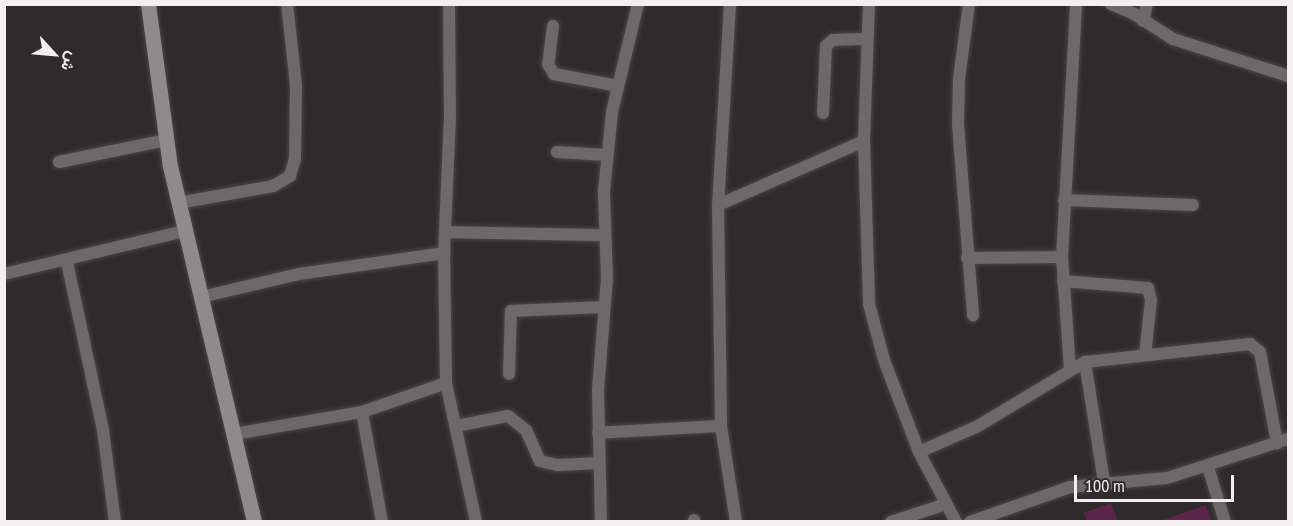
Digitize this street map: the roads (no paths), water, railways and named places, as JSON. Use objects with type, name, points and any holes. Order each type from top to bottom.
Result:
[{"type":"main road","points":[[148,4],[166,140],[178,203],[254,522]]},
{"type":"street","points":[[178,203],[273,186],[290,176],[295,159],[296,85],[287,4]]},
{"type":"street","points":[[449,4],[450,116],[444,253],[446,383],[476,522]]},
{"type":"street","points":[[601,522],[598,433],[603,307],[607,279],[603,235],[607,155],[618,86],[638,4]]},
{"type":"street","points":[[730,4],[718,205],[721,426],[736,522]]},
{"type":"street","points":[[869,4],[864,141],[868,304],[884,360],[920,452],[956,522]]},
{"type":"street","points":[[969,4],[959,79],[958,124],[973,315]]},
{"type":"street","points":[[1070,370],[1062,257],[1076,4]]},
{"type":"street","points":[[1111,4],[1173,39],[1288,76]]},
{"type":"street","points":[[1143,21],[1147,4]]},
{"type":"street","points":[[553,26],[548,64],[554,74],[618,86]]},
{"type":"street","points":[[823,113],[826,46],[833,40],[867,39]]},
{"type":"street","points":[[59,162],[166,140]]},
{"type":"street","points":[[718,205],[864,141]]},
{"type":"street","points":[[557,152],[607,155]]},
{"type":"street","points":[[1064,200],[1193,205]]},
{"type":"street","points":[[4,274],[66,262],[184,231]]},
{"type":"street","points":[[445,232],[603,235]]},
{"type":"street","points":[[201,297],[299,274],[444,253]]},
{"type":"street","points":[[968,258],[1062,257]]},
{"type":"street","points":[[66,262],[103,430],[115,522]]},
{"type":"street","points":[[1063,280],[1148,288],[1151,300],[1145,355]]},
{"type":"street","points":[[509,374],[511,311],[603,307]]},
{"type":"street","points":[[920,452],[978,426],[1085,362],[1256,345],[1283,441],[1208,467],[1150,481],[1104,482],[1070,487],[970,522]]},
{"type":"street","points":[[1085,362],[1104,482]]},
{"type":"street","points":[[234,434],[362,412],[446,383]]},
{"type":"street","points":[[362,412],[382,522]]},
{"type":"street","points":[[456,426],[508,416],[526,430],[540,461],[599,463]]},
{"type":"street","points":[[598,433],[721,426]]},
{"type":"street","points":[[1208,467],[1225,522]]},
{"type":"street","points":[[891,522],[946,504]]}]
